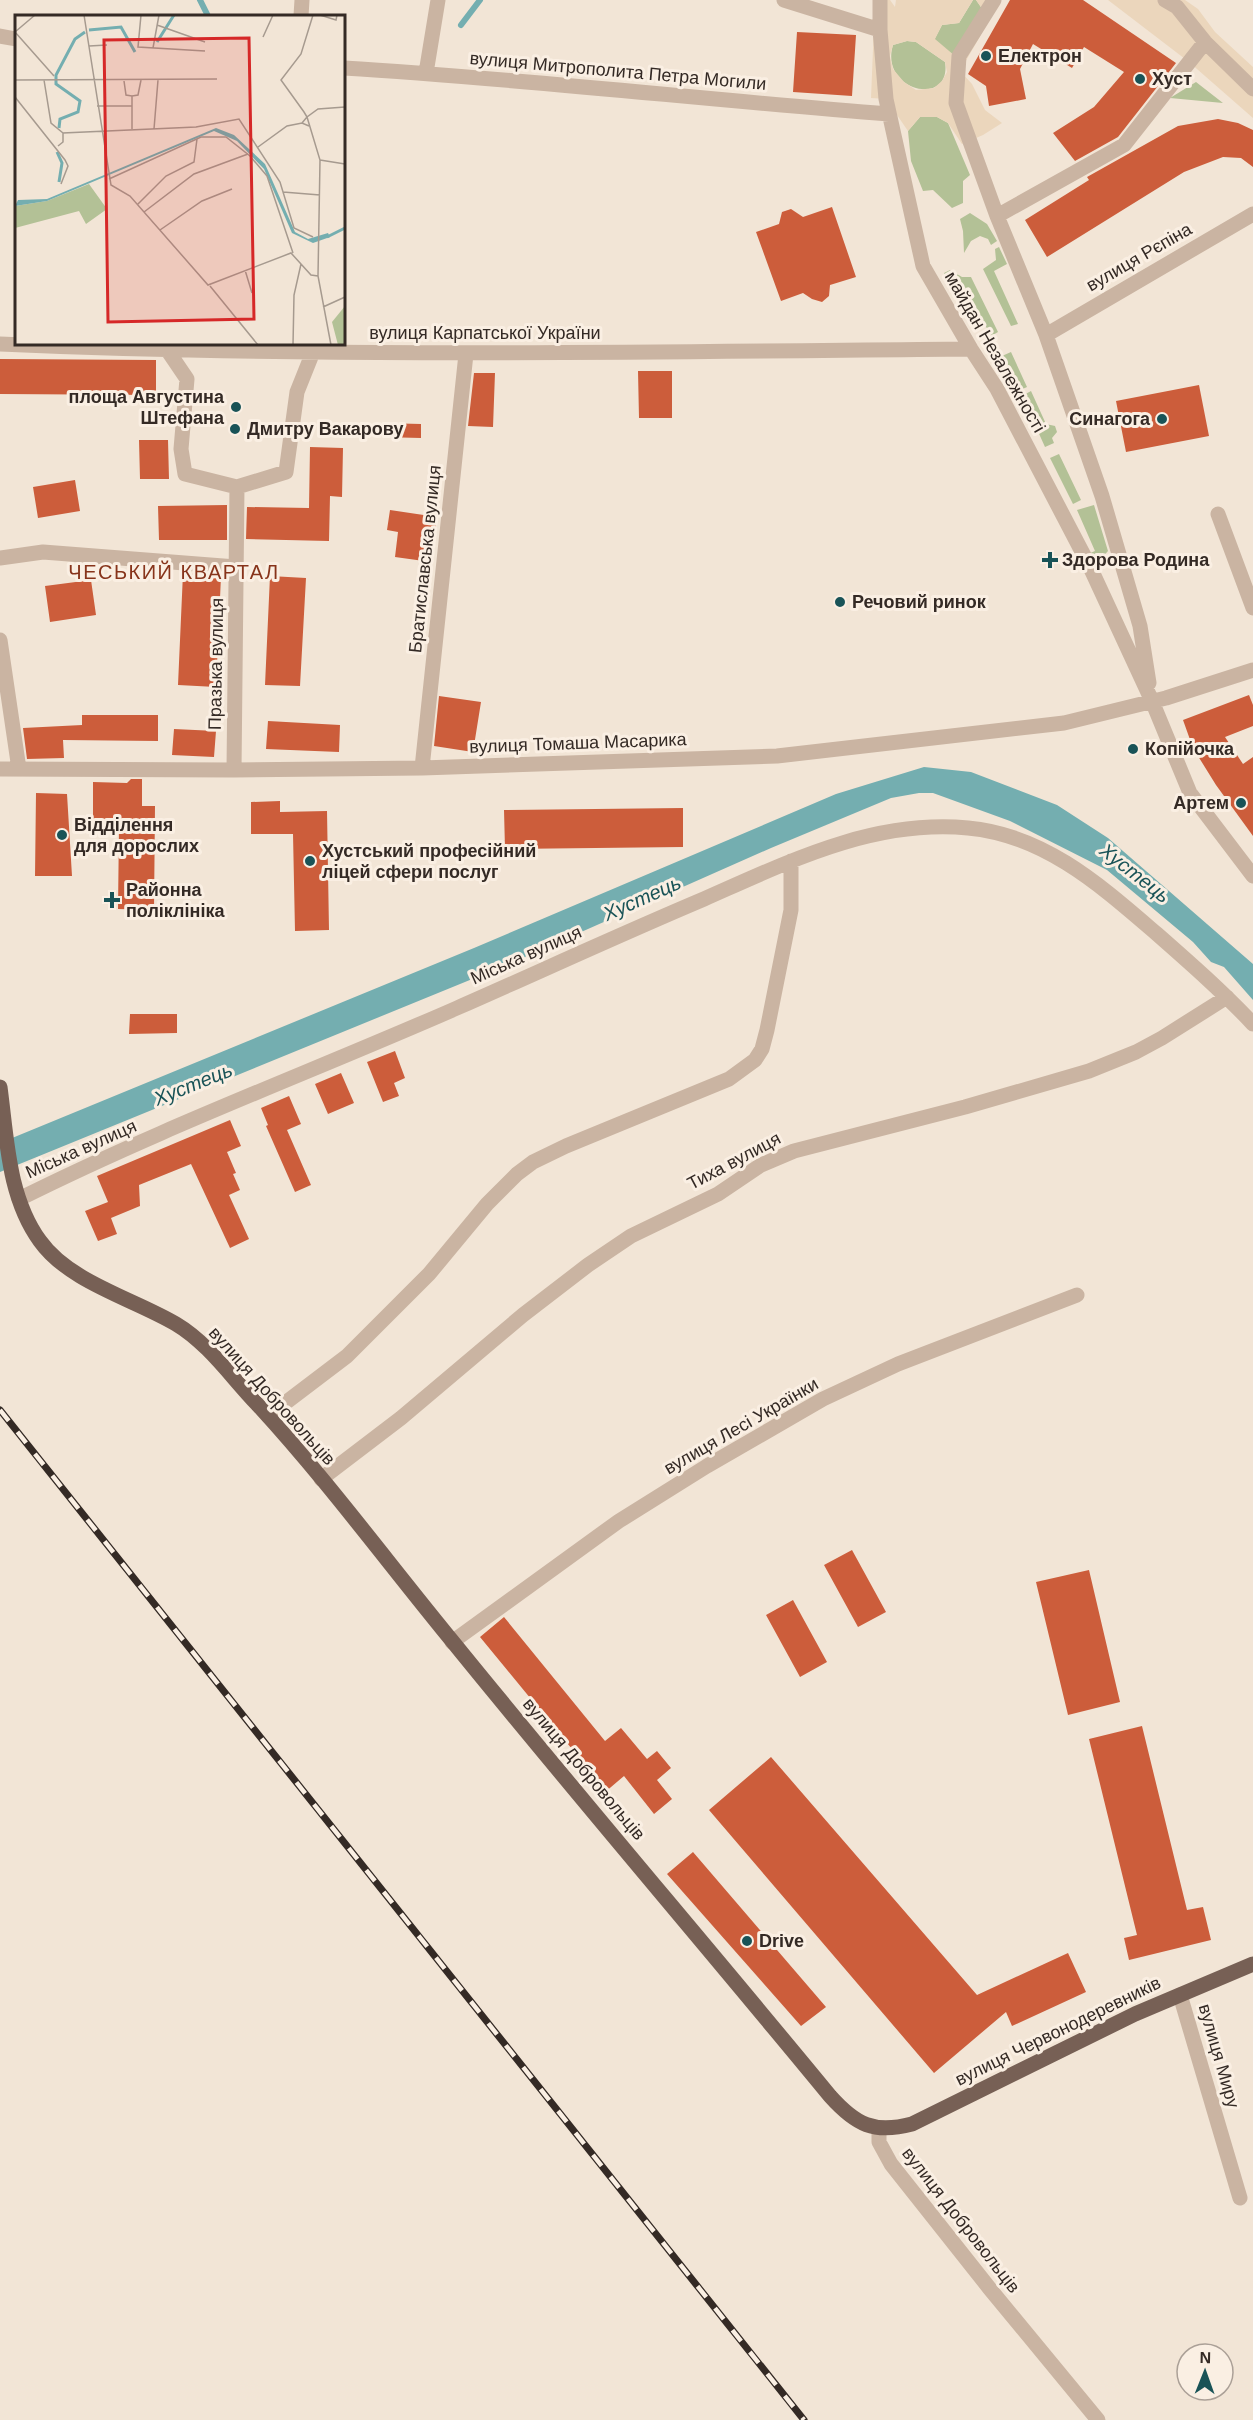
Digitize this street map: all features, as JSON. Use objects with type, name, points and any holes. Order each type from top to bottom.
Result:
[{"type":"main road","name":"вулиця Добровольців","points":[[0,1088],[12,1176],[19,1199],[38,1239],[54,1258],[74,1272],[189,1333],[268,1416],[452,1642],[830,2096],[849,2115],[879,2129]]},
{"type":"main road","name":"вулиця Червонодеревників","points":[[879,2129],[912,2124],[1108,2027],[1253,1964]]},
{"type":"street","points":[[301,15],[302,0]]},
{"type":"street","points":[[426,73],[438,0]]},
{"type":"street","points":[[784,0],[877,28]]},
{"type":"street","name":"майдан Незалежності","points":[[880,0],[877,28],[889,114],[923,266],[997,389],[1085,557],[1152,701],[1190,793],[1253,876]]},
{"type":"street","name":"майдан Незалежності","points":[[994,0],[959,56],[956,103],[997,216],[1046,334],[1102,496],[1140,626],[1152,701]]},
{"type":"street","points":[[1165,0],[1177,7],[1205,42],[1253,89]]},
{"type":"street","points":[[0,36],[15,39]]},
{"type":"street","points":[[997,216],[1124,145],[1205,42]]},
{"type":"street","name":"вулиця Митрополита Петра Могили","points":[[345,68],[426,73],[720,101],[889,114]]},
{"type":"street","name":"вулиця Рєпіна","points":[[1046,334],[1253,214]]},
{"type":"street","name":"вулиця Карпатської України","points":[[0,344],[15,345]]},
{"type":"street","name":"вулиця Карпатської України","points":[[24,345],[168,351],[466,354],[971,349]]},
{"type":"street","points":[[168,351],[187,380],[181,449],[185,474],[237,487],[286,472],[297,392],[313,352]]},
{"type":"street","name":"Братиславська вулиця","points":[[422,768],[466,354]]},
{"type":"street","name":"Празька вулиця","points":[[234,770],[237,487]]},
{"type":"street","points":[[1218,514],[1253,609]]},
{"type":"street","points":[[0,558],[43,552],[236,567]]},
{"type":"street","points":[[0,640],[20,769]]},
{"type":"street","name":"вулиця Томаша Масарика","points":[[0,769],[422,768],[777,756],[1064,723],[1152,701],[1253,670]]},
{"type":"street","name":"Міська вулиця","points":[[19,1199],[196,1119],[405,1031],[819,849],[893,829],[969,828],[1018,839],[1064,860],[1092,878],[1197,968],[1253,1024]]},
{"type":"street","points":[[268,1416],[347,1356],[429,1274],[487,1204],[517,1174],[566,1146],[729,1079],[756,1060],[762,1049],[767,1030],[791,910],[791,861]]},
{"type":"street","name":"Тиха вулиця","points":[[321,1479],[400,1418],[523,1315],[588,1265],[631,1236],[718,1194],[761,1165],[794,1151],[965,1107],[1089,1071],[1136,1052],[1227,998]]},
{"type":"street","name":"вулиця Лесі Українки","points":[[452,1642],[619,1521],[707,1466],[823,1400],[898,1364],[1077,1295]]},
{"type":"street","name":"вулиця Миру","points":[[1180,1995],[1240,2198]]},
{"type":"street","name":"вулиця Добровольців","points":[[879,2129],[879,2142],[891,2164],[1098,2420]]},
{"type":"green space","points":[[973,0],[976,0],[983,10],[955,57],[934,40],[942,25],[959,23]]},
{"type":"green space","points":[[907,41],[916,42],[945,62],[944,76],[938,85],[928,89],[916,88],[905,83],[896,74],[892,61],[893,45]]},
{"type":"green space","points":[[1196,82],[1223,103],[1170,98]]},
{"type":"green space","points":[[920,117],[937,117],[948,123],[970,175],[963,181],[963,203],[952,208],[933,190],[923,191],[911,161],[908,131]]},
{"type":"green space","points":[[970,213],[987,224],[997,241],[991,245],[988,239],[980,236],[971,241],[964,253],[960,219]]},
{"type":"green space","points":[[999,247],[1007,264],[994,271],[1018,324],[1011,326],[983,269],[996,260],[995,249]]},
{"type":"green space","points":[[950,270],[962,277],[971,277],[998,332],[991,336],[965,287],[951,291],[944,273]]},
{"type":"green space","points":[[1011,352],[1027,387],[1018,391],[1002,356]]},
{"type":"green space","points":[[1031,391],[1046,424],[1055,426],[1057,432],[1052,438],[1054,443],[1045,447],[1022,396]]},
{"type":"green space","points":[[1059,454],[1081,500],[1073,504],[1050,458]]},
{"type":"green space","points":[[1094,505],[1108,551],[1099,561],[1088,554],[1095,551],[1077,510]]},
{"type":"shaded area","points":[[875,0],[890,0],[895,7],[896,0],[973,0],[959,23],[942,25],[935,39],[955,56],[983,10],[976,0],[1001,0],[960,71],[972,84],[985,110],[1002,123],[962,144],[948,123],[937,117],[920,117],[908,131],[886,99],[871,98]],"holes":[[[907,41],[916,42],[945,62],[947,72],[934,88],[916,90],[904,82],[893,69],[890,56],[893,45]]]},
{"type":"shaded area","points":[[1108,0],[1185,0],[1198,9],[1215,32],[1253,67],[1253,118],[1189,62]]},
{"type":"water","name":"Хустець","points":[[924,767],[971,772],[1057,805],[1108,838],[1253,964],[1253,1000],[1224,967],[1211,962],[1193,942],[1107,870],[1010,821],[933,793],[919,793],[891,798],[771,848],[509,964],[0,1172],[0,1143],[474,948],[836,794]]},
{"type":"building","points":[[1010,0],[1083,0],[1176,63],[1118,137],[1075,161],[1053,133],[1094,107],[1124,72],[1084,47],[1072,68],[1033,44],[1020,69],[1026,99],[989,106],[986,86],[968,74]]},
{"type":"building","points":[[797,32],[856,35],[852,96],[793,92]]},
{"type":"building","points":[[1218,119],[1238,123],[1253,130],[1253,167],[1241,158],[1223,157],[1184,172],[1047,257],[1025,220],[1089,180],[1087,177],[1178,126]]},
{"type":"building","points":[[832,207],[856,277],[830,285],[829,296],[822,302],[803,293],[781,301],[756,232],[779,224],[782,212],[791,209],[803,217]]},
{"type":"building","points":[[0,359],[156,360],[156,395],[0,394]]},
{"type":"building","points":[[638,371],[672,371],[672,418],[639,418]]},
{"type":"building","points":[[474,373],[495,373],[493,427],[468,426]]},
{"type":"building","name":"Синагога","points":[[1199,385],[1209,436],[1126,452],[1116,401]]},
{"type":"building","points":[[382,423],[421,424],[421,438],[381,437]]},
{"type":"building","points":[[139,440],[168,440],[169,479],[140,479]]},
{"type":"building","points":[[310,447],[343,448],[342,497],[330,496],[329,541],[246,539],[247,507],[309,508]]},
{"type":"building","points":[[75,480],[80,511],[38,518],[33,487]]},
{"type":"building","points":[[227,505],[227,540],[159,540],[158,506]]},
{"type":"building","points":[[390,510],[437,517],[431,562],[395,557],[398,532],[387,530]]},
{"type":"building","points":[[183,573],[221,576],[216,687],[178,685]]},
{"type":"building","points":[[270,576],[306,578],[300,686],[265,685]]},
{"type":"building","points":[[91,580],[96,615],[50,622],[45,586]]},
{"type":"building","points":[[1249,695],[1253,705],[1253,726],[1225,737],[1243,764],[1253,757],[1253,836],[1216,785],[1193,748],[1183,720]]},
{"type":"building","points":[[439,696],[481,702],[473,752],[434,746]]},
{"type":"building","points":[[82,715],[158,715],[158,741],[63,740],[64,758],[27,759],[23,728],[82,725]]},
{"type":"building","points":[[268,721],[340,725],[339,752],[266,749]]},
{"type":"building","points":[[174,729],[216,731],[214,757],[172,755]]},
{"type":"building","points":[[131,779],[142,779],[142,806],[155,806],[154,910],[118,909],[119,826],[93,826],[93,782],[127,783]]},
{"type":"building","name":"Відділення для дорослих","points":[[36,793],[67,794],[72,876],[35,876]]},
{"type":"building","points":[[280,801],[280,812],[327,811],[329,930],[295,931],[293,834],[251,834],[251,802]]},
{"type":"building","points":[[683,808],[683,847],[505,849],[504,810]]},
{"type":"building","points":[[130,1014],[177,1014],[177,1033],[129,1034]]},
{"type":"building","points":[[395,1051],[405,1078],[394,1083],[399,1096],[383,1102],[367,1062]]},
{"type":"building","points":[[341,1073],[354,1103],[328,1114],[315,1084]]},
{"type":"building","points":[[289,1096],[301,1124],[287,1130],[311,1185],[295,1192],[266,1126],[268,1125],[261,1108]]},
{"type":"building","points":[[230,1120],[241,1146],[227,1152],[240,1190],[229,1195],[249,1239],[230,1248],[191,1164],[139,1185],[140,1206],[111,1218],[117,1234],[98,1241],[85,1211],[108,1202],[97,1176]]},
{"type":"building","points":[[852,1550],[886,1612],[858,1627],[824,1565]]},
{"type":"building","points":[[1089,1570],[1120,1702],[1068,1715],[1036,1582]]},
{"type":"building","points":[[793,1600],[827,1662],[800,1677],[766,1615]]},
{"type":"building","points":[[504,1617],[605,1741],[621,1728],[647,1759],[657,1751],[671,1768],[657,1780],[672,1799],[654,1814],[624,1776],[604,1793],[579,1762],[581,1760],[480,1637]]},
{"type":"building","points":[[1142,1726],[1187,1910],[1203,1907],[1211,1940],[1129,1960],[1124,1938],[1137,1935],[1089,1739]]},
{"type":"building","points":[[771,1757],[977,1995],[1068,1953],[1086,1992],[1012,2026],[1006,2012],[934,2073],[709,1810]]},
{"type":"building","name":"Drive","points":[[693,1852],[826,2007],[801,2026],[667,1874]]},
{"type":"waterway","points":[[200,0],[208,15]]},
{"type":"waterway","points":[[461,25],[480,0]]},
{"type":"railway","points":[[0,1410],[804,2420]]},
{"type":"place","name":"Електрон","points":[[986,56]]},
{"type":"place","name":"Хуст","points":[[1140,79]]},
{"type":"place","name":"площа Августина Штефана","points":[[236,407]]},
{"type":"place","name":"Синагога","points":[[1162,419]]},
{"type":"place","name":"Дмитру Вакарову","points":[[235,429]]},
{"type":"place","name":"Здорова Родина","points":[[1050,560]]},
{"type":"place","name":"Речовий ринок","points":[[840,602]]},
{"type":"place","name":"Копійочка","points":[[1133,749]]},
{"type":"place","name":"Артем","points":[[1241,803]]},
{"type":"place","name":"Відділення для дорослих","points":[[62,835]]},
{"type":"place","name":"Хустський професійний ліцей сфери послуг","points":[[310,861]]},
{"type":"place","name":"Районна поліклініка","points":[[112,900]]},
{"type":"place","name":"Drive","points":[[747,1941]]},
{"type":"district","name":"ЧЕСЬКИЙ КВАРТАЛ","points":[[174,572]]}]
